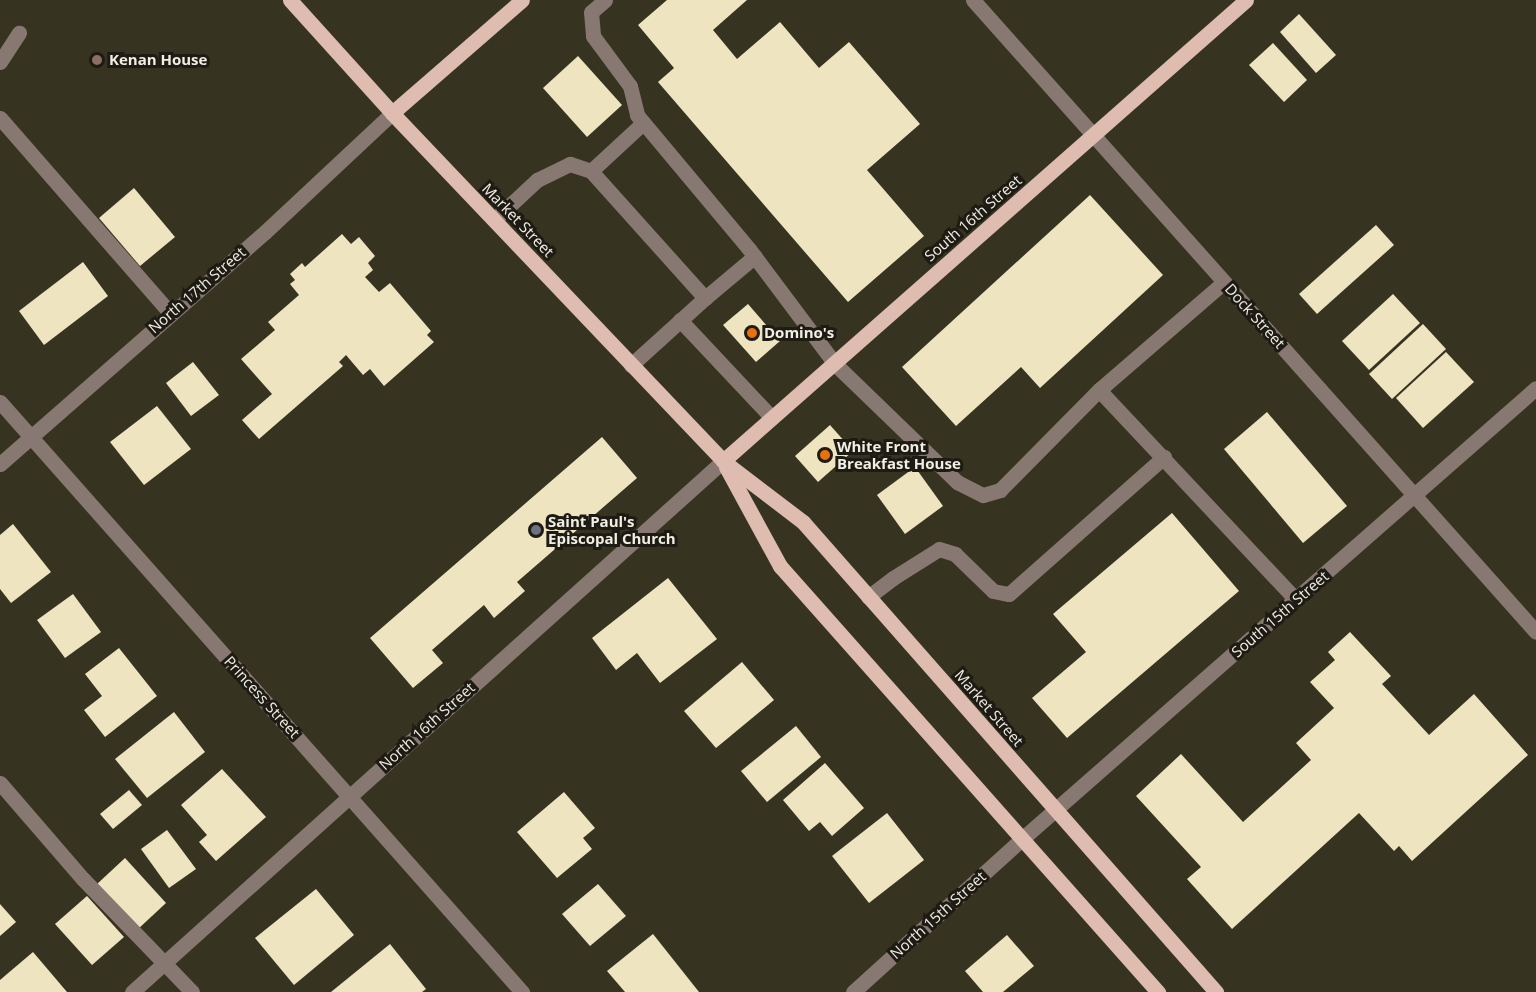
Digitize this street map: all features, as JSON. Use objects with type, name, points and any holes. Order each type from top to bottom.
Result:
[{"type":"main road","name":"Market Street","points":[[290,0],[392,113],[723,461],[803,522],[1216,992]]},
{"type":"main road","points":[[392,113],[522,0]]},
{"type":"main road","name":"South 16th Street","points":[[723,461],[1246,0]]},
{"type":"main road","name":"Market Street","points":[[723,461],[780,566],[1158,992]]},
{"type":"street","points":[[605,0],[591,12],[593,36],[630,86],[637,115],[643,123],[754,256],[834,363],[957,482],[983,495],[1000,490],[1099,390],[1224,282]]},
{"type":"street","name":"Dock Street","points":[[973,0],[1536,632]]},
{"type":"street","points":[[0,62],[19,33]]},
{"type":"street","name":"North 17th Street","points":[[0,464],[265,232],[392,113]]},
{"type":"street","points":[[0,118],[171,313]]},
{"type":"street","points":[[591,171],[643,123]]},
{"type":"street","points":[[494,220],[537,180],[570,164],[591,171],[705,298]]},
{"type":"street","points":[[631,365],[754,256]]},
{"type":"street","points":[[680,320],[772,418]]},
{"type":"street","points":[[1099,390],[1296,600]]},
{"type":"street","name":"South 15th Street","points":[[1023,838],[1056,812],[1535,392]]},
{"type":"street","name":"Princess Street","points":[[0,402],[522,992]]},
{"type":"street","points":[[868,597],[892,578],[939,549],[955,554],[993,591],[1009,594],[1164,457]]},
{"type":"street","name":"North 16th Street","points":[[132,992],[723,461]]},
{"type":"street","points":[[0,783],[83,879],[192,992]]},
{"type":"street","name":"North 15th Street","points":[[853,992],[1023,838]]},
{"type":"building","points":[[667,0],[747,0],[713,30],[737,59],[780,22],[819,68],[849,42],[920,124],[867,170],[924,236],[848,302],[658,82],[674,68],[638,25]]},
{"type":"building","points":[[1299,14],[1336,55],[1316,73],[1280,32]]},
{"type":"building","points":[[1273,43],[1307,80],[1284,102],[1249,65]]},
{"type":"building","points":[[578,56],[622,105],[587,137],[543,88]]},
{"type":"building","points":[[134,188],[175,237],[140,266],[99,218]]},
{"type":"building","points":[[1090,195],[1163,275],[1040,388],[1021,367],[956,426],[902,367]]},
{"type":"building","points":[[1376,225],[1394,245],[1317,314],[1299,294]]},
{"type":"building","points":[[342,234],[351,244],[359,237],[375,256],[368,263],[373,270],[365,277],[379,292],[390,283],[431,331],[427,335],[434,342],[384,386],[370,369],[363,375],[346,355],[339,362],[343,366],[259,439],[242,420],[272,394],[241,359],[275,330],[268,322],[299,295],[290,284],[295,280],[290,274],[302,263],[305,267]]},
{"type":"building","points":[[83,262],[108,296],[44,345],[19,311]]},
{"type":"building","points":[[1393,294],[1420,323],[1369,370],[1342,341]]},
{"type":"building","name":"Domino's","points":[[748,304],[780,341],[756,362],[723,325]]},
{"type":"building","points":[[1423,324],[1446,349],[1392,399],[1369,374]]},
{"type":"building","points":[[1446,352],[1474,382],[1423,428],[1396,398]]},
{"type":"building","points":[[193,362],[219,395],[191,416],[166,383]]},
{"type":"building","points":[[157,406],[191,449],[144,485],[110,442]]},
{"type":"building","points":[[1267,412],[1347,506],[1303,543],[1224,449]]},
{"type":"building","points":[[830,425],[853,451],[818,482],[795,456]]},
{"type":"building","name":"Saint Paul's Episcopal Church","points":[[602,437],[637,478],[517,582],[525,591],[494,618],[484,605],[432,650],[443,663],[413,688],[370,638]]},
{"type":"building","points":[[915,467],[943,506],[905,534],[877,495]]},
{"type":"building","points":[[1172,513],[1239,591],[1067,738],[1032,698],[1086,652],[1053,614]]},
{"type":"building","points":[[13,524],[51,572],[11,603],[0,589],[0,535]]},
{"type":"building","points":[[668,578],[717,639],[660,683],[637,653],[616,670],[592,638]]},
{"type":"building","points":[[73,594],[101,632],[65,658],[37,620]]},
{"type":"building","points":[[1350,632],[1391,676],[1382,684],[1429,735],[1474,694],[1528,755],[1412,861],[1399,846],[1394,851],[1359,813],[1232,929],[1187,879],[1201,867],[1136,796],[1181,754],[1243,822],[1311,760],[1296,743],[1334,708],[1310,682],[1335,660],[1328,652]]},
{"type":"building","points":[[119,648],[157,696],[105,737],[84,710],[102,696],[85,674]]},
{"type":"building","points":[[742,662],[774,700],[716,748],[684,711]]},
{"type":"building","points":[[174,712],[205,752],[147,798],[115,759]]},
{"type":"building","points":[[796,726],[821,757],[767,802],[741,771]]},
{"type":"building","points":[[825,763],[864,808],[832,836],[820,822],[809,831],[783,800]]},
{"type":"building","points":[[222,769],[266,817],[216,861],[199,842],[207,835],[181,805]]},
{"type":"building","points":[[129,790],[142,805],[113,829],[100,814]]},
{"type":"building","points":[[564,792],[595,828],[583,838],[592,849],[557,878],[517,832]]},
{"type":"building","points":[[887,813],[924,860],[869,903],[832,856]]},
{"type":"building","points":[[167,830],[196,869],[169,888],[141,849]]},
{"type":"building","points":[[125,858],[166,903],[137,930],[96,885]]},
{"type":"building","points":[[598,884],[626,916],[590,946],[562,914]]},
{"type":"building","points":[[316,889],[354,935],[294,985],[255,938]]},
{"type":"building","points":[[87,896],[124,937],[92,965],[55,924]]},
{"type":"building","points":[[0,904],[16,922],[0,936]]},
{"type":"building","points":[[653,934],[699,992],[625,992],[607,971]]},
{"type":"building","points":[[1007,935],[1034,966],[1003,992],[983,992],[965,971]]},
{"type":"building","points":[[390,944],[426,989],[422,992],[331,992]]},
{"type":"building","points":[[33,952],[67,992],[0,992],[0,980]]},
{"type":"place","name":"Kenan House","points":[[97,60]]},
{"type":"place","name":"Domino's","points":[[752,333]]},
{"type":"place","name":"White Front Breakfast House","points":[[825,455]]},
{"type":"place","name":"Saint Paul's Episcopal Church","points":[[536,530]]}]
